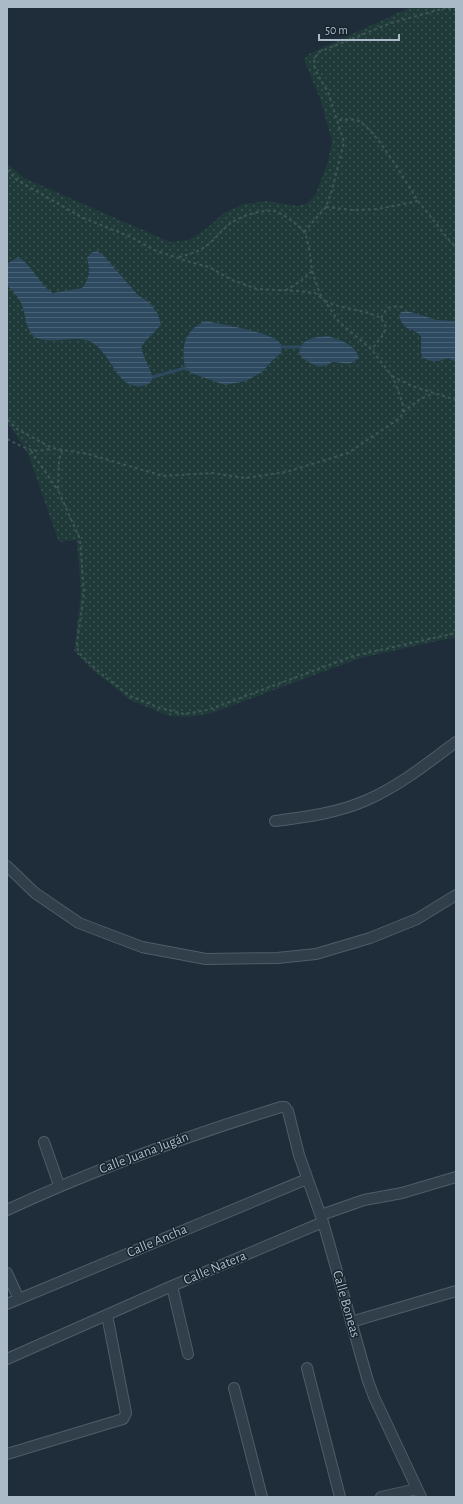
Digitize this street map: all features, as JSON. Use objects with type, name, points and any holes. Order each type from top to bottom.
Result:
[{"type":"street","points":[[275,822],[324,815],[367,800],[405,779],[456,742]]},
{"type":"street","points":[[7,866],[35,893],[79,923],[142,947],[206,959],[277,958],[316,954],[370,938],[417,919],[456,895]]},
{"type":"street","name":"Calle Juana Jugán","points":[[7,1210],[59,1185],[143,1152],[281,1106],[285,1108]]},
{"type":"street","name":"Calle Boneas","points":[[285,1108],[288,1110],[299,1155],[322,1218],[371,1389],[419,1493]]},
{"type":"street","points":[[44,1142],[59,1185]]},
{"type":"street","name":"Calle Natera","points":[[7,1359],[364,1200],[402,1193],[456,1177]]},
{"type":"street","name":"Calle Ancha","points":[[7,1304],[307,1178]]},
{"type":"street","points":[[7,1273],[19,1298]]},
{"type":"street","points":[[172,1286],[188,1354]]},
{"type":"street","points":[[351,1322],[456,1290]]},
{"type":"street","points":[[7,1454],[123,1419],[126,1413],[107,1315]]},
{"type":"street","points":[[307,1368],[340,1497]]},
{"type":"street","points":[[234,1388],[262,1497]]},
{"type":"street","points":[[381,1497],[419,1493]]},
{"type":"path","points":[[304,232],[326,207],[332,190],[344,142],[328,92],[315,70],[314,59],[319,52],[391,23],[448,8],[456,10]]},
{"type":"path","points":[[337,120],[357,120],[367,127],[382,144],[418,201],[448,240],[456,247]]},
{"type":"path","points":[[7,170],[17,180],[81,217],[130,237],[154,250],[209,267],[232,280],[257,289],[315,293],[334,305],[369,313],[381,318],[386,327],[383,335],[371,350]]},
{"type":"path","points":[[326,207],[354,210],[378,209],[418,201]]},
{"type":"path","points":[[178,258],[201,249],[210,243],[223,229],[237,219],[259,212],[274,210],[287,217],[304,232],[312,271],[318,291],[339,322],[371,350],[392,376],[403,405],[403,412]]},
{"type":"path","points":[[285,290],[301,281],[312,271]]},
{"type":"path","points":[[381,318],[391,306],[404,307]]},
{"type":"path","points":[[392,376],[412,386],[456,400]]},
{"type":"path","points":[[7,419],[17,429],[52,448],[88,454],[162,476],[212,473],[246,478],[286,472],[348,453],[400,418],[403,412],[420,399],[434,393]]},
{"type":"path","points":[[7,438],[31,451],[42,452],[52,448]]},
{"type":"path","points":[[58,490],[59,460],[62,450]]},
{"type":"path","points":[[31,451],[58,490],[80,539],[84,593],[77,643],[78,652],[100,673],[130,696],[160,708],[184,714],[208,710],[353,656],[456,633]]},
{"type":"green space","points":[[411,7],[456,7],[456,637],[360,658],[212,713],[189,717],[169,716],[130,700],[92,669],[74,651],[81,593],[77,540],[59,542],[28,454],[12,428],[7,423],[7,163],[24,178],[170,242],[189,240],[206,229],[224,213],[244,204],[267,201],[297,206],[306,204],[316,194],[328,162],[332,141],[321,101],[304,60],[309,54]]},
{"type":"water","points":[[96,251],[102,254],[138,295],[150,303],[158,314],[161,325],[143,344],[141,349],[153,377],[146,385],[133,386],[126,382],[103,352],[89,341],[78,339],[44,340],[34,337],[28,327],[20,302],[7,285],[7,264],[18,257],[28,265],[43,285],[53,293],[82,288],[87,281],[89,274],[87,258],[91,253]]},
{"type":"water","points":[[407,311],[437,320],[456,321],[456,362],[448,358],[435,361],[422,357],[421,336],[406,327],[399,316],[401,312]]},
{"type":"water","points":[[205,321],[244,329],[274,338],[281,344],[281,353],[262,372],[246,381],[225,385],[191,373],[185,368],[183,353],[184,346],[188,334],[192,329]]},
{"type":"water","points":[[328,336],[342,341],[350,346],[357,352],[359,357],[353,362],[347,364],[332,362],[328,365],[319,366],[306,361],[299,354],[302,345],[309,339]]},
{"type":"waterway","points":[[282,347],[300,347]]},
{"type":"waterway","points":[[153,377],[185,368]]}]
